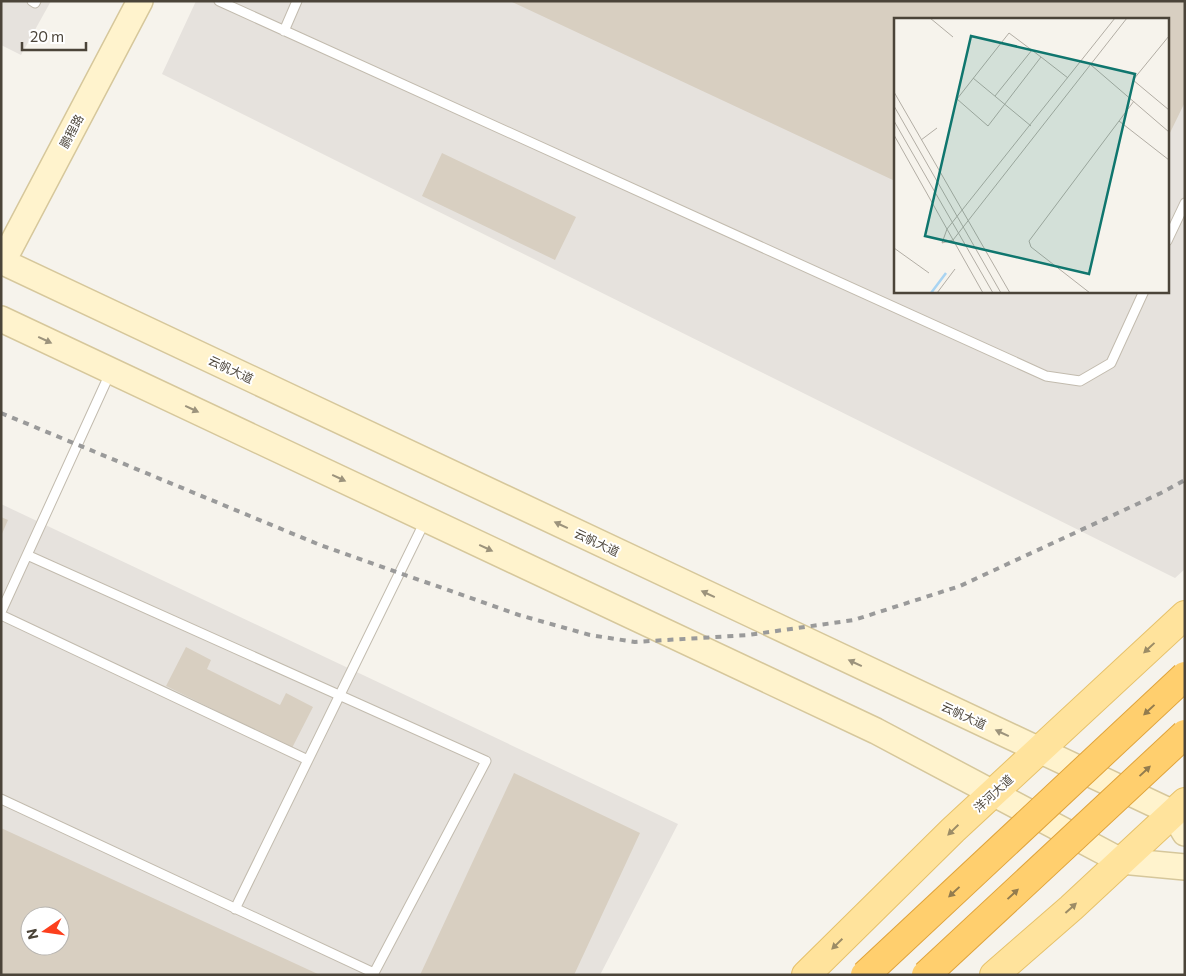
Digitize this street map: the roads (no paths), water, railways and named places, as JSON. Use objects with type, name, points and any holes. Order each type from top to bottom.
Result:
[{"type":"highway","points":[[865,975],[1185,676]]},
{"type":"highway","points":[[926,975],[1185,734]]},
{"type":"main road","name":"鹏程路","points":[[2,261],[140,1]]},
{"type":"main road","name":"云帆大道","points":[[2,261],[1181,816]]},
{"type":"main road","points":[[1,319],[876,731],[1121,861],[1185,868]]},
{"type":"main road","name":"洋河大道","points":[[806,975],[953,830],[1185,615]]},
{"type":"main road","points":[[994,975],[1071,908],[1121,861],[1181,816]]},
{"type":"lane","points":[[32,1],[36,3],[36,1]]},
{"type":"lane","points":[[219,1],[1046,376],[1080,381],[1111,363],[1144,292]]},
{"type":"lane","points":[[284,30],[297,1]]},
{"type":"lane","points":[[1168,239],[1185,203]]},
{"type":"lane","points":[[111,371],[1,613],[308,760]]},
{"type":"lane","points":[[235,909],[426,519]]},
{"type":"lane","points":[[1,799],[374,973],[486,761],[27,555]]},
{"type":"railway","points":[[1,413],[320,545],[519,615],[590,635],[635,642],[748,635],[854,620],[960,586],[1161,493],[1185,480]]}]
